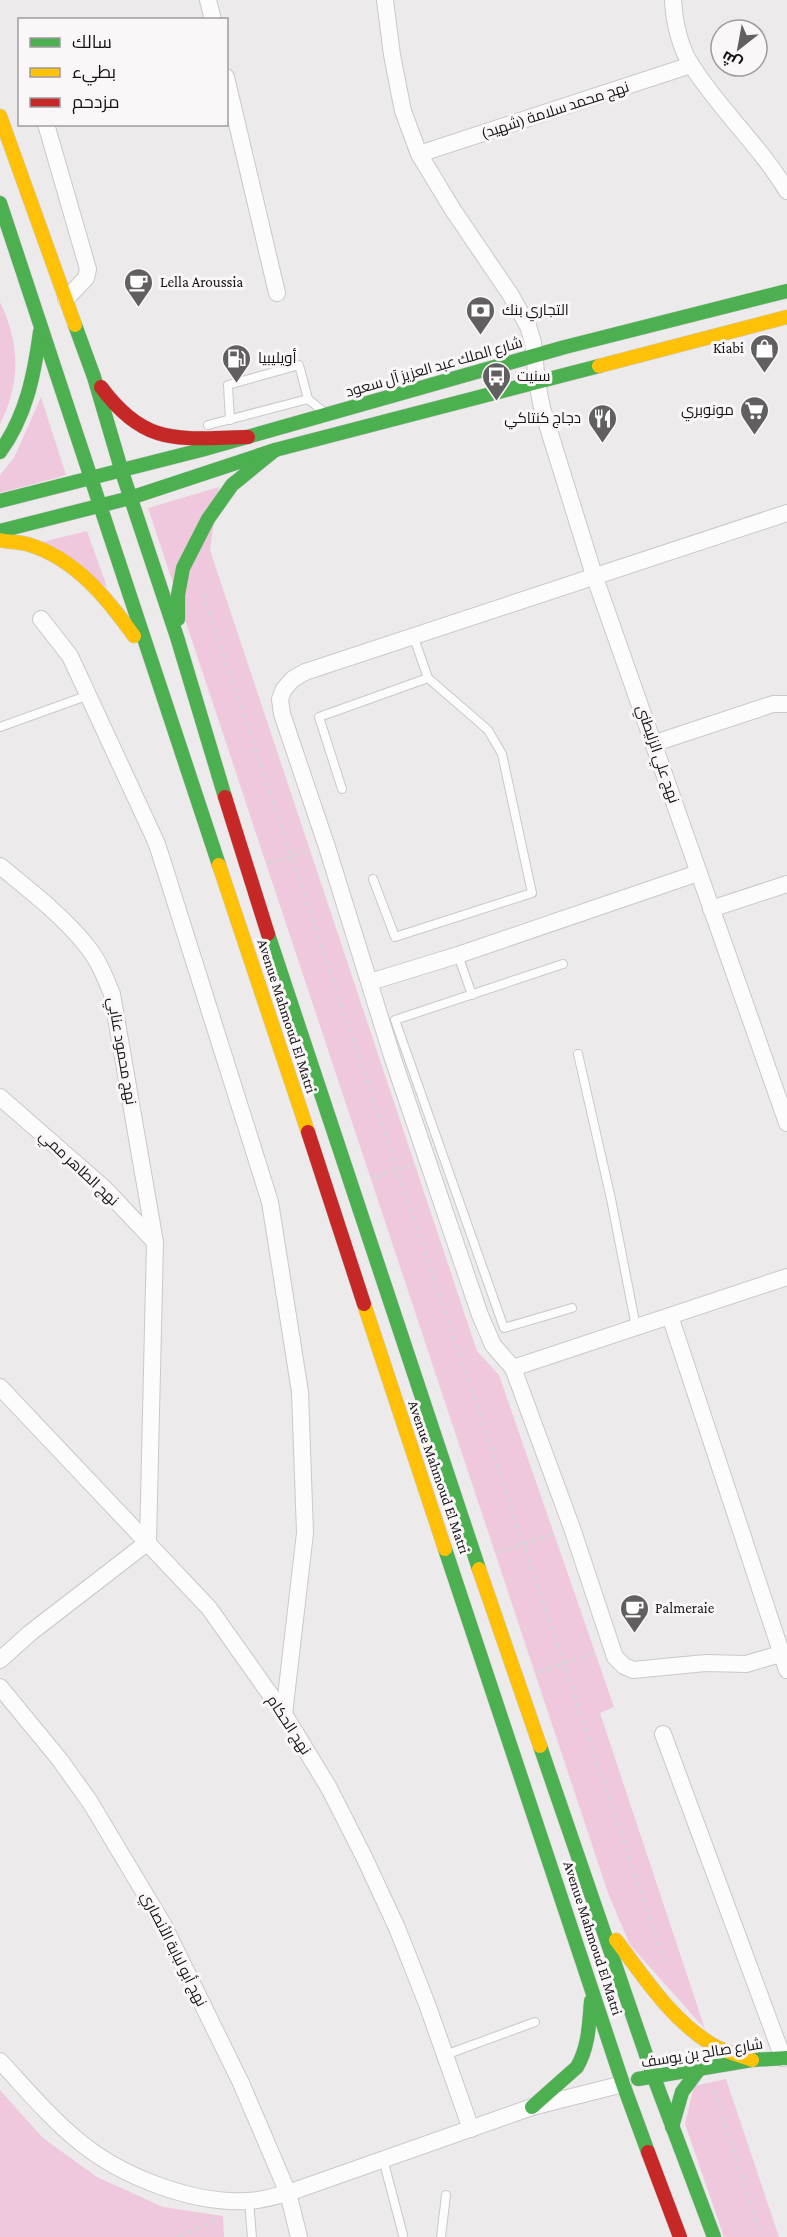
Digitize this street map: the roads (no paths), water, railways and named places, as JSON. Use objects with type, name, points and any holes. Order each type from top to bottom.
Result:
[{"type":"main road","points":[[8,121],[94,377],[121,412],[141,427],[158,433],[179,436],[248,437]]},
{"type":"main road","name":"Avenue Mahmoud El Matri","points":[[0,203],[623,2084],[680,2237]]},
{"type":"main road","name":"شارع الملك عبد العزيز آل سعود","points":[[0,501],[122,472],[327,416],[535,355],[787,291]]},
{"type":"main road","points":[[0,531],[130,498],[275,450],[787,317]]},
{"type":"main road","points":[[0,452],[18,425],[26,405],[32,384],[41,323]]},
{"type":"main road","name":"Avenue Mahmoud El Matri","points":[[94,377],[130,498],[177,637],[247,870],[350,1185],[652,2075],[714,2237]]},
{"type":"main road","points":[[177,637],[180,581],[189,552],[208,519],[232,485],[275,450]]},
{"type":"main road","points":[[0,540],[27,544],[43,550],[70,566],[92,583],[114,607],[151,660]]},
{"type":"main road","points":[[596,1911],[642,1976],[691,2028],[710,2043],[752,2060]]},
{"type":"main road","points":[[532,2107],[577,2067],[582,2059],[587,2046],[592,1986]]},
{"type":"main road","name":"شارع صالح بن يوسف","points":[[623,2084],[652,2075],[752,2060],[785,2058]]},
{"type":"main road","points":[[672,2127],[682,2092],[704,2068]]},
{"type":"street","points":[[208,0],[212,18]]},
{"type":"street","name":"نهج علي الزليطني","points":[[385,0],[392,55],[403,111],[419,154],[453,210],[510,294],[528,326],[535,355],[537,382],[548,429],[594,575],[655,743],[711,909],[779,1080],[787,1123]]},
{"type":"street","points":[[673,0],[682,43],[691,65],[781,171],[787,191]]},
{"type":"street","name":"نهج محمد سلامة (شهيد)","points":[[419,154],[691,65]]},
{"type":"street","points":[[228,85],[277,293]]},
{"type":"street","points":[[47,126],[88,269],[86,278],[66,299]]},
{"type":"street","points":[[670,1316],[785,1659],[746,1664],[706,1663],[633,1670],[624,1666],[615,1657],[572,1528],[513,1368],[493,1345],[480,1315],[393,1059],[327,847],[282,714],[280,699],[284,689],[304,672],[414,638],[594,575],[787,513]]},
{"type":"street","points":[[41,619],[70,656],[157,844],[270,1202],[300,1392],[304,1521],[284,1714]]},
{"type":"street","points":[[655,743],[773,704],[787,704]]},
{"type":"street","name":"نهج محمود عنابي","points":[[0,866],[61,919],[87,946],[104,973],[112,994],[155,1242],[148,1542]]},
{"type":"street","points":[[370,982],[458,955],[698,873]]},
{"type":"street","points":[[711,909],[787,884]]},
{"type":"street","name":"نهج الطاهر ممي","points":[[0,1097],[104,1188],[155,1242]]},
{"type":"street","points":[[513,1368],[787,1276]]},
{"type":"street","name":"نهج الحكام","points":[[0,1387],[209,1608],[284,1714],[329,1788],[397,1928],[471,2129]]},
{"type":"street","points":[[0,1660],[30,1633],[148,1542]]},
{"type":"street","name":"نهج أبو لبابة الأنصاري","points":[[0,1687],[60,1760],[90,1802],[163,1924],[241,2084],[288,2193],[299,2237]]},
{"type":"street","points":[[663,1734],[785,2058]]},
{"type":"street","points":[[0,2061],[53,2119],[82,2145],[128,2172],[174,2191],[217,2200],[249,2202],[288,2193],[532,2107],[623,2084]]},
{"type":"lane","points":[[230,420],[228,385],[299,366],[308,399],[327,416]]},
{"type":"lane","points":[[208,425],[308,399]]},
{"type":"lane","points":[[373,879],[395,937],[531,893],[502,754],[488,730],[428,678],[414,638]]},
{"type":"lane","points":[[342,789],[319,717],[428,678]]},
{"type":"lane","points":[[0,727],[89,694]]},
{"type":"lane","points":[[458,955],[472,994]]},
{"type":"lane","points":[[563,964],[395,1020],[504,1328],[572,1308]]},
{"type":"lane","points":[[578,1054],[611,1199],[636,1327]]},
{"type":"lane","points":[[445,2055],[535,2022]]},
{"type":"lane","points":[[383,2159],[403,2235]]},
{"type":"lane","points":[[441,2237],[446,2194]]},
{"type":"lane","points":[[249,2202],[252,2237]]},
{"type":"place","name":"Lella Aroussia","points":[[139,308]]},
{"type":"place","name":"التجاري بنك","points":[[481,336]]},
{"type":"place","name":"Kiabi","points":[[765,374]]},
{"type":"place","name":"أويليبيا","points":[[237,384]]},
{"type":"place","name":"سنيت","points":[[496,402]]},
{"type":"place","name":"مونوبري","points":[[755,436]]},
{"type":"place","name":"دجاج كنتاكي","points":[[602,444]]},
{"type":"place","name":"Palmeraie","points":[[634,1634]]}]
